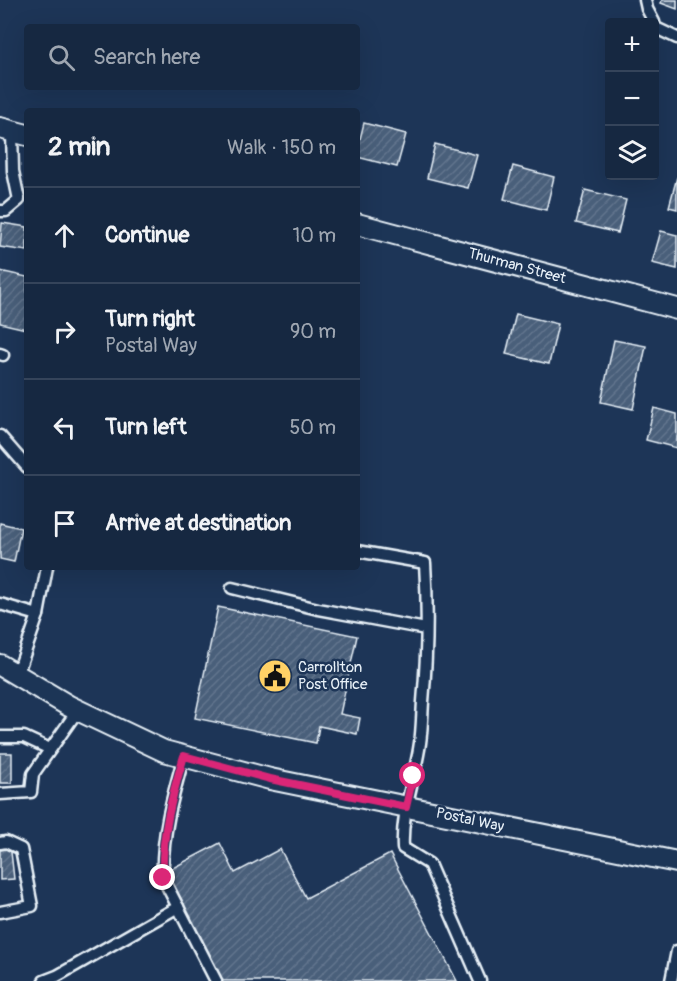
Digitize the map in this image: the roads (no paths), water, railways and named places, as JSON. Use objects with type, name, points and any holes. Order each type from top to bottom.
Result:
[{"type":"street","name":"Thurman Street","points":[[360,225],[677,309]]},
{"type":"street","name":"Postal Way","points":[[8,670],[78,710],[164,751],[270,779],[677,862]]},
{"type":"lane","points":[[645,0],[652,18]]},
{"type":"lane","points":[[659,29],[677,38]]},
{"type":"lane","points":[[0,211],[6,211],[19,200],[13,171],[13,132]]},
{"type":"lane","points":[[0,436],[24,464]]},
{"type":"lane","points":[[360,552],[425,563],[426,666],[420,744],[406,807],[404,848],[429,864],[480,981]]},
{"type":"lane","points":[[8,670],[38,615],[46,570]]},
{"type":"lane","points":[[232,588],[318,609],[426,629]]},
{"type":"lane","points":[[0,604],[38,615]]},
{"type":"lane","points":[[0,794],[31,792],[33,774],[78,710]]},
{"type":"lane","points":[[0,737],[24,737],[50,749]]},
{"type":"lane","points":[[184,756],[173,795],[162,863],[163,878],[216,981]]},
{"type":"lane","points":[[0,843],[6,842],[21,849],[32,906],[0,912]]},
{"type":"lane","points":[[44,981],[57,976],[178,907]]},
{"type":"lane","points":[[671,981],[677,951]]},
{"type":"place","name":"Carrollton Post Office","points":[[275,676]]}]
